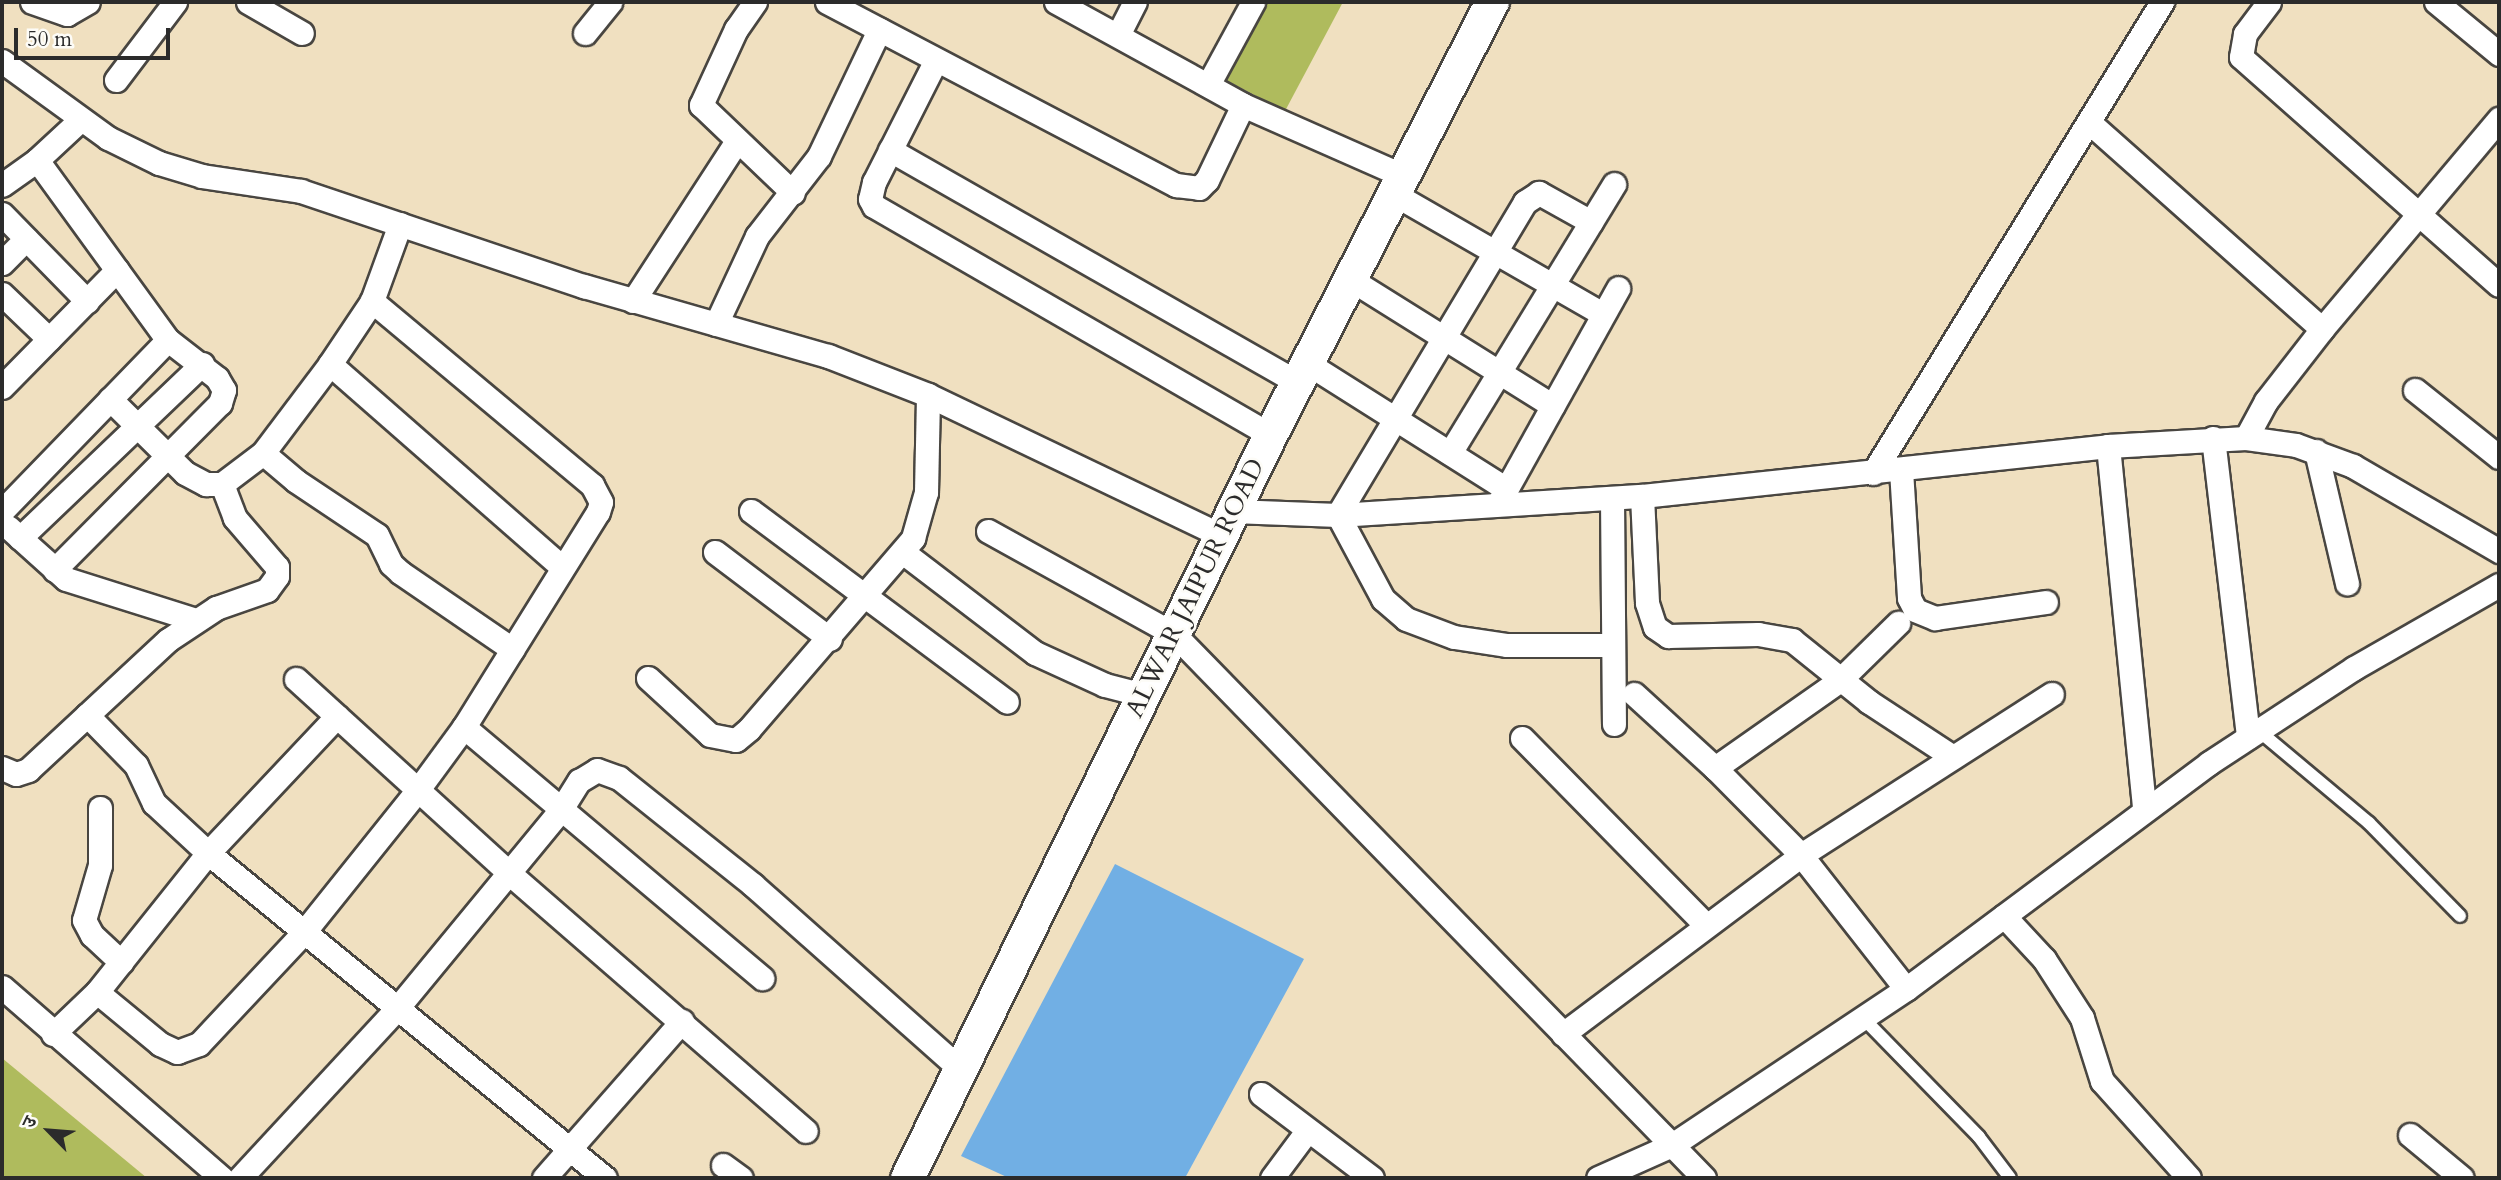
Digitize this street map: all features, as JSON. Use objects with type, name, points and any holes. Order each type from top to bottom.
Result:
[{"type":"main road","name":"ALWAR JAIPUR ROAD","points":[[906,1178],[1226,523],[1492,2]]},
{"type":"street","points":[[32,2],[67,14],[88,2]]},
{"type":"street","points":[[116,80],[175,2]]},
{"type":"street","points":[[248,2],[302,33]]},
{"type":"street","points":[[585,33],[610,2]]},
{"type":"street","points":[[827,2],[1176,185],[1191,189],[1207,180],[1243,105]]},
{"type":"street","points":[[1056,2],[1243,105],[1399,185],[1496,249],[1604,314]]},
{"type":"street","points":[[1118,34],[1135,2]]},
{"type":"street","points":[[1208,85],[1253,2]]},
{"type":"street","points":[[1873,473],[2162,2]]},
{"type":"street","points":[[2269,2],[2245,34],[2241,57],[2499,285]]},
{"type":"street","points":[[2436,2],[2499,54]]},
{"type":"street","points":[[749,4],[701,98],[707,114],[793,193]]},
{"type":"street","points":[[716,324],[757,236],[793,193],[819,156],[879,30]]},
{"type":"street","points":[[936,60],[870,190],[870,199],[880,210],[1270,435]]},
{"type":"street","points":[[2,61],[80,120],[159,163],[202,176],[301,191],[633,301],[828,356],[928,395],[1226,523],[1338,515],[1502,496],[1642,496],[2108,446],[2246,438],[2316,451],[2381,480],[2499,551]]},
{"type":"street","points":[[2246,438],[2266,401],[2322,329],[2499,119]]},
{"type":"street","points":[[2,185],[37,160],[80,120]]},
{"type":"street","points":[[2090,123],[2322,329]]},
{"type":"street","points":[[633,301],[737,141]]},
{"type":"street","points":[[890,150],[1302,373],[1394,419],[1450,453],[1502,496]]},
{"type":"street","points":[[37,160],[168,340],[202,364],[223,390],[220,403],[54,570]]},
{"type":"street","points":[[1450,453],[1614,184]]},
{"type":"street","points":[[1338,515],[1525,202],[1539,193],[1591,222]]},
{"type":"street","points":[[2,214],[87,301]]},
{"type":"street","points":[[110,399],[185,473],[206,484],[222,484],[263,453],[330,364],[372,301],[401,224]]},
{"type":"street","points":[[2,263],[26,239]]},
{"type":"street","points":[[7,373],[49,339],[117,270]]},
{"type":"street","points":[[1350,279],[1553,406]]},
{"type":"street","points":[[1502,496],[1618,288]]},
{"type":"street","points":[[2,294],[49,339]]},
{"type":"street","points":[[97,992],[160,1044],[187,1051],[199,1044],[304,932],[417,790],[464,727],[561,566],[598,512],[600,495],[372,301]]},
{"type":"street","points":[[2,511],[168,340]]},
{"type":"street","points":[[20,538],[202,364]]},
{"type":"street","points":[[330,364],[561,566]]},
{"type":"street","points":[[2415,390],[2499,457]]},
{"type":"street","points":[[648,678],[710,735],[736,740],[830,639],[904,553],[924,504],[928,395]]},
{"type":"street","points":[[2214,438],[2254,734]]},
{"type":"street","points":[[2108,446],[2144,809]]},
{"type":"street","points":[[2316,451],[2347,583]]},
{"type":"street","points":[[263,453],[296,481],[377,535],[391,565],[401,573],[512,649]]},
{"type":"street","points":[[1901,470],[1909,598],[1915,610],[1935,618],[2046,602]]},
{"type":"street","points":[[2,768],[16,774],[28,769],[196,620],[267,590],[277,576],[266,552],[235,519],[222,484]]},
{"type":"street","points":[[1642,496],[1647,603],[1655,627],[1668,636],[1758,634],[1792,640],[1839,681],[1953,757]]},
{"type":"street","points":[[1612,498],[1614,724]]},
{"type":"street","points":[[751,510],[1007,702]]},
{"type":"street","points":[[1338,515],[1383,599],[1417,624],[1454,637],[1531,648],[1613,645]]},
{"type":"street","points":[[2,521],[66,579],[196,620]]},
{"type":"street","points":[[988,531],[1174,634],[1704,1178]]},
{"type":"street","points":[[715,552],[830,639]]},
{"type":"street","points":[[904,553],[1035,653],[1105,685],[1144,695]]},
{"type":"street","points":[[1598,1178],[1672,1145],[1906,989],[2144,809],[2254,734],[2354,668],[2499,585]]},
{"type":"street","points":[[1715,768],[1839,681],[1898,623]]},
{"type":"street","points":[[296,679],[509,873],[806,1131]]},
{"type":"street","points":[[1634,694],[1715,768],[1801,855],[1906,989]]},
{"type":"street","points":[[1563,1034],[1801,855],[2052,694]]},
{"type":"street","points":[[87,715],[136,765],[154,803],[208,852],[605,1178]]},
{"type":"street","points":[[53,1034],[97,992],[208,852],[337,716]]},
{"type":"street","points":[[464,727],[762,978]]},
{"type":"street","points":[[1522,738],[1705,925]]},
{"type":"street","points":[[240,1178],[398,1006],[561,811],[587,773],[597,770],[619,778],[753,886],[960,1068]]},
{"type":"street","points":[[100,808],[100,865],[84,920],[92,935],[121,962]]},
{"type":"street","points":[[2004,916],[2044,960],[2082,1018],[2102,1081],[2189,1178]]},
{"type":"street","points":[[2,987],[222,1178]]},
{"type":"street","points":[[544,1178],[682,1021]]},
{"type":"street","points":[[1261,1094],[1372,1178]]},
{"type":"street","points":[[1272,1178],[1307,1131]]},
{"type":"street","points":[[2410,1135],[2462,1178]]},
{"type":"lane","points":[[2254,734],[2369,823],[2460,916]]},
{"type":"lane","points":[[1863,1018],[1979,1137],[2010,1178]]},
{"type":"green space","points":[[1252,2],[1343,2],[1285,111],[1214,74]]},
{"type":"green space","points":[[2,1058],[147,1178],[2,1178]]},
{"type":"water","points":[[1115,864],[1304,959],[1185,1178],[1009,1178],[961,1156]]}]
